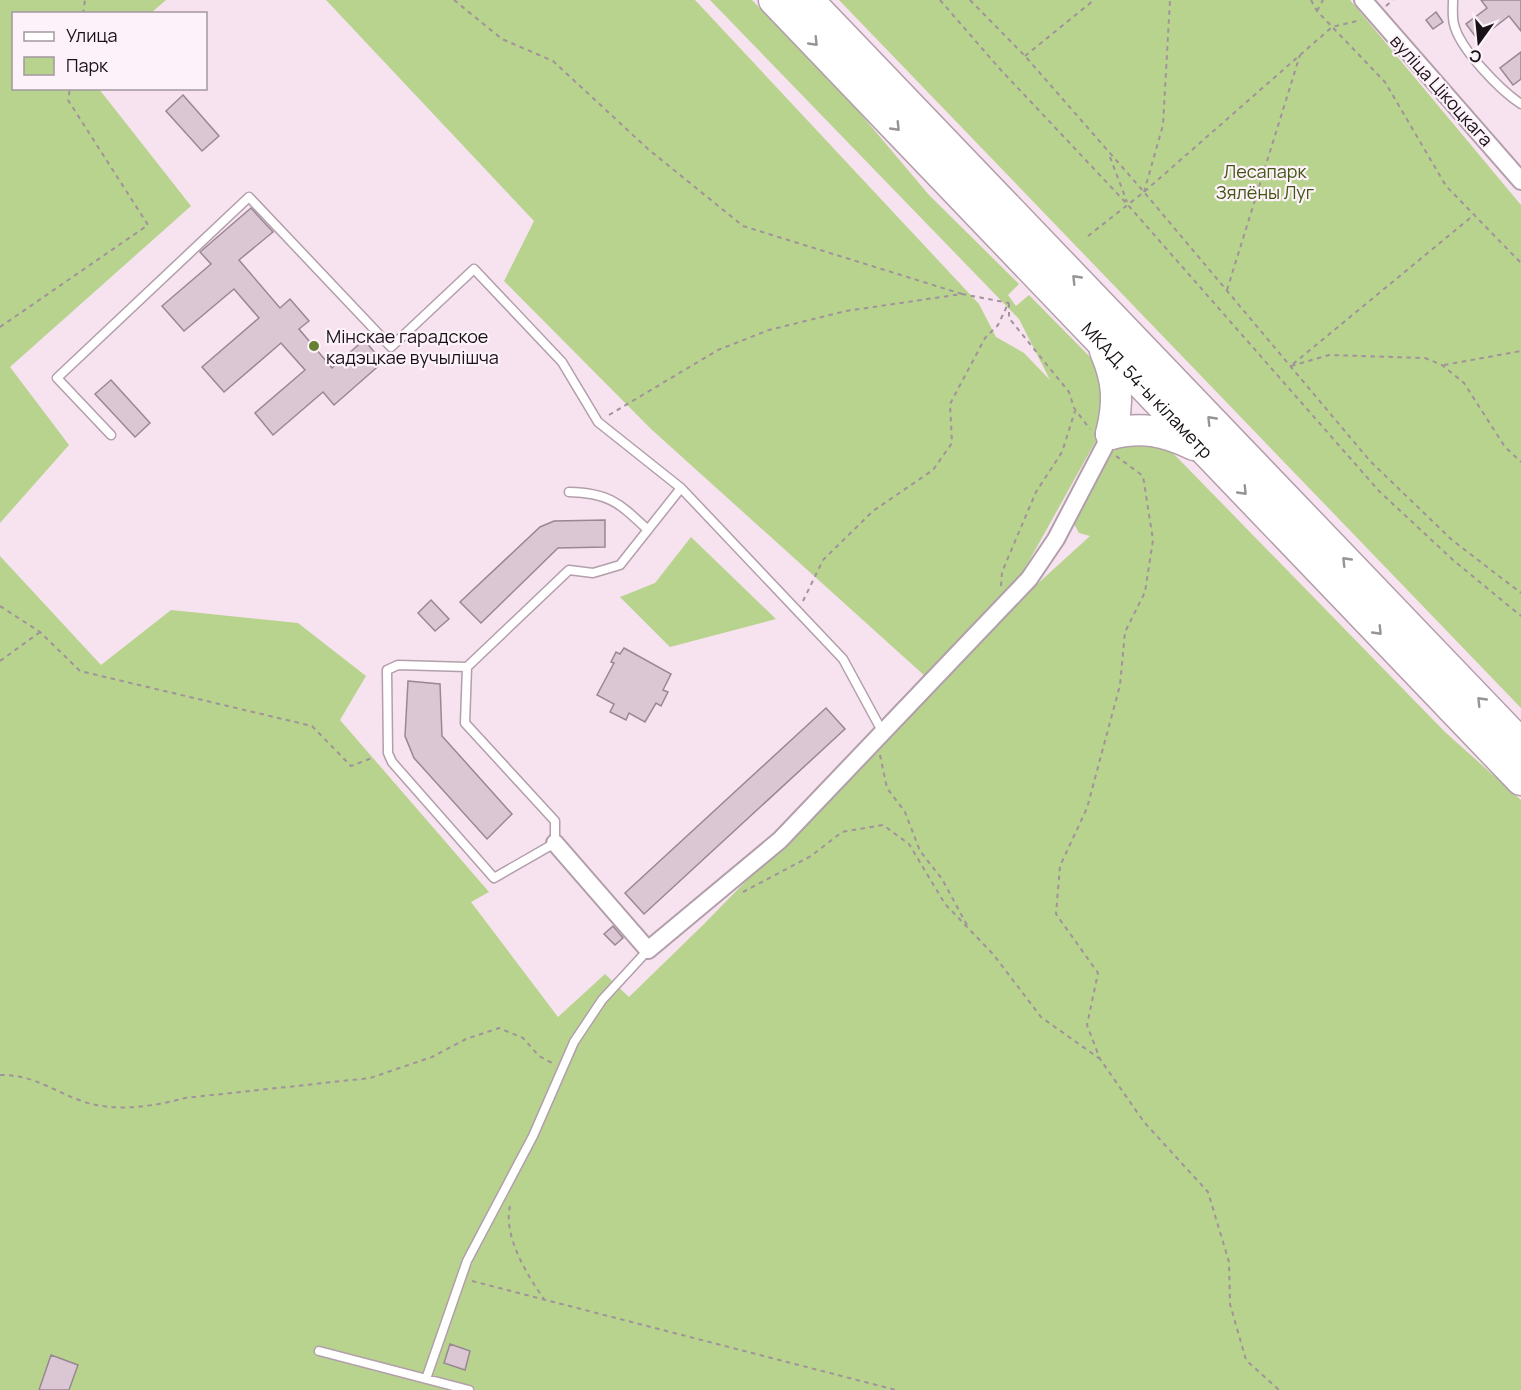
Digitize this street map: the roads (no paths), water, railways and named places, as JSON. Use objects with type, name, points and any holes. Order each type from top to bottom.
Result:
[{"type":"highway","name":"МКАД, 54-ы кіламетр","points":[[774,0],[1521,780]]},
{"type":"highway","name":"МКАД, 54-ы кіламетр","points":[[808,0],[1521,744]]},
{"type":"highway","points":[[1100,340],[1114,372],[1118,389],[1117,410],[1107,441]]},
{"type":"highway","points":[[1107,441],[1129,429],[1147,429],[1176,436],[1203,448]]},
{"type":"street","name":"вуліца Цікоцкага","points":[[1363,0],[1521,181]]},
{"type":"street","points":[[555,843],[648,950],[780,840],[1029,579],[1045,556],[1107,441]]},
{"type":"lane","points":[[1453,0],[1454,25],[1475,60],[1506,94],[1521,104]]},
{"type":"lane","points":[[111,435],[57,378],[249,197],[391,347],[474,269],[562,362],[598,422],[681,488],[843,659],[878,736]]},
{"type":"lane","points":[[467,667],[398,665],[387,670],[388,753],[392,762],[494,878],[555,843],[555,821],[465,723],[467,667],[569,570],[593,573],[620,565],[681,488]]},
{"type":"lane","points":[[569,492],[597,492],[621,505],[648,530]]},
{"type":"lane","points":[[426,1379],[460,1278],[533,1136],[562,1069],[588,1018],[648,950]]},
{"type":"lane","points":[[319,1352],[469,1390]]},
{"type":"place","name":"Мінскае гарадское кадэцкае вучылішча","points":[[314,346]]},
{"type":"park label","name":"Лесапарк Зялёны Луг","points":[[1265,181]]}]
